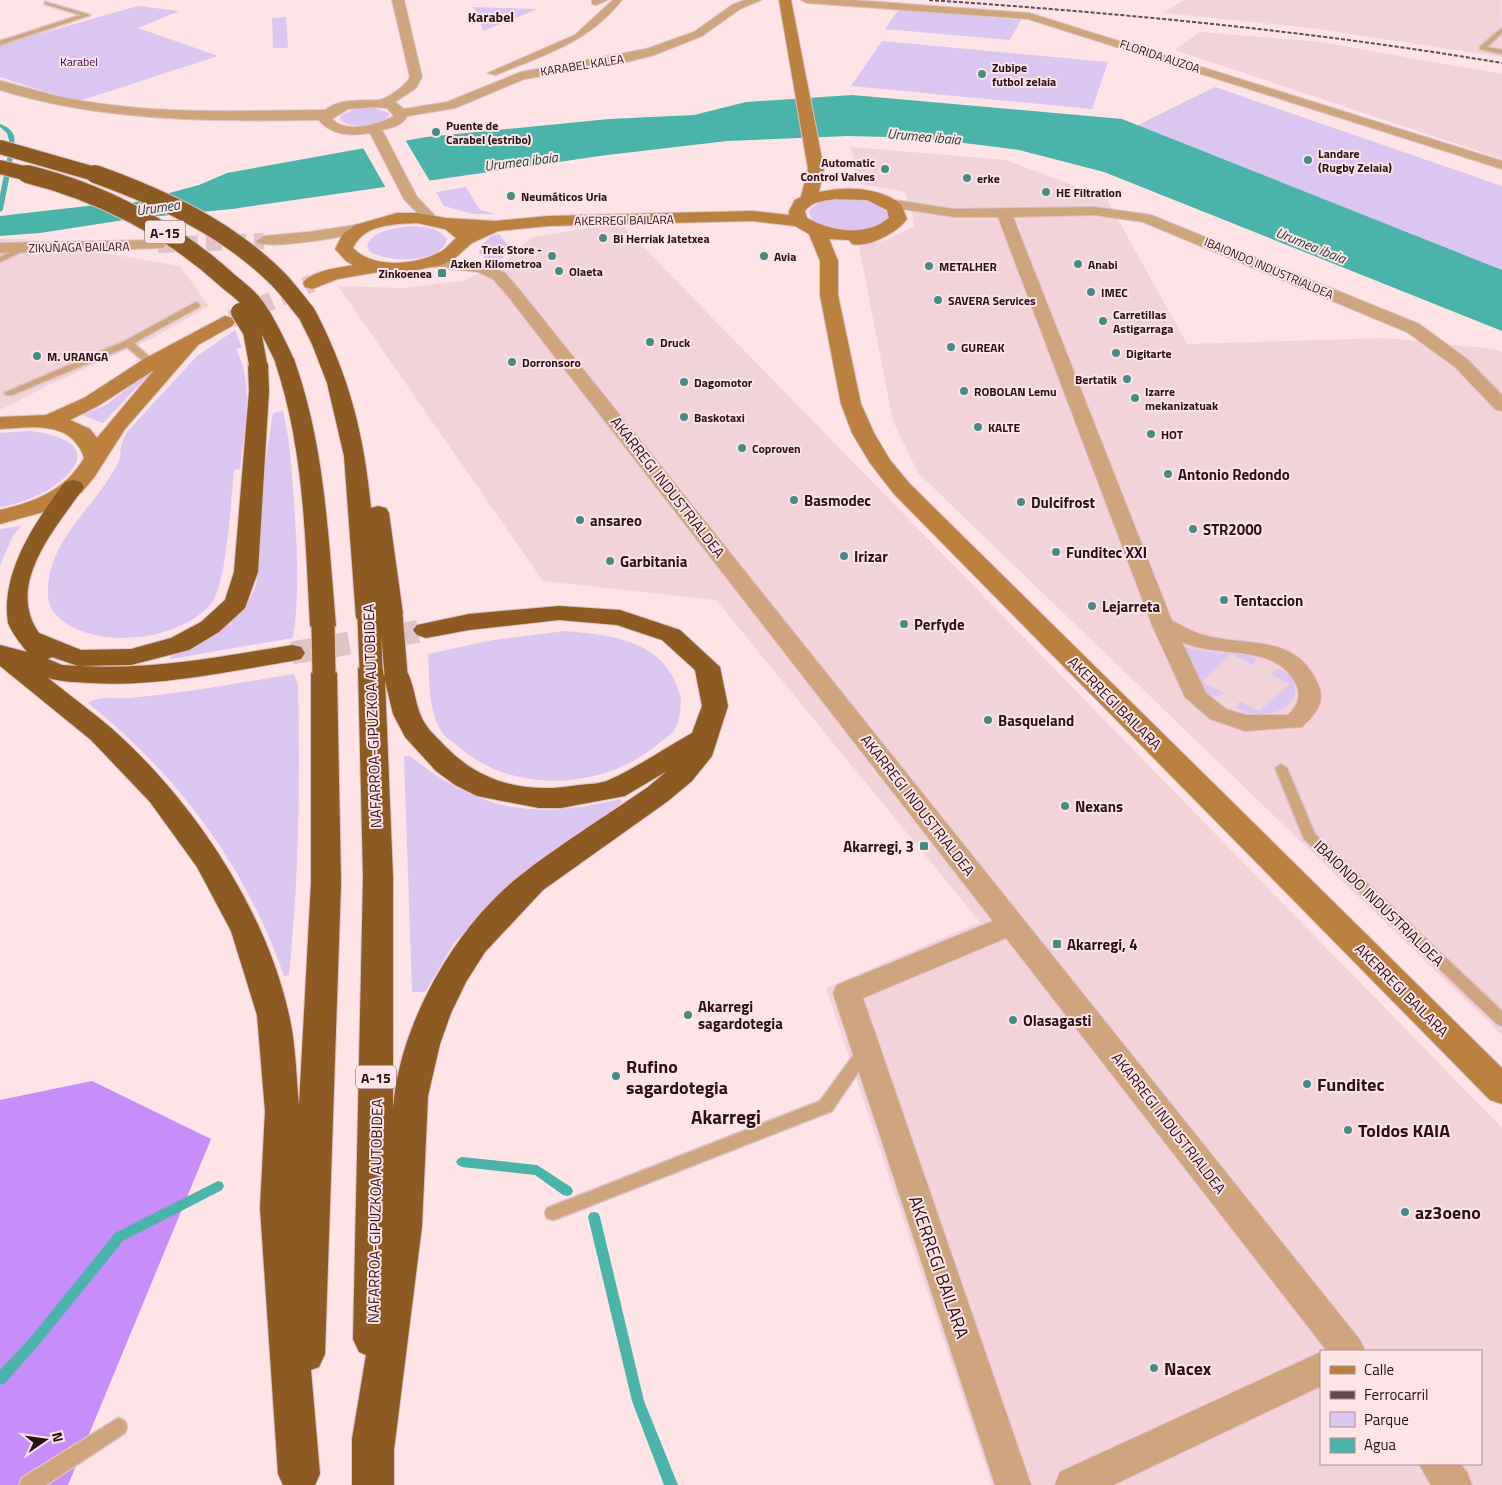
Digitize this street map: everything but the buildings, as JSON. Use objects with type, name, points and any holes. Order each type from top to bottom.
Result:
[{"type":"highway","name":"A-15","points":[[0,147],[109,178],[192,215],[218,231],[290,290],[307,314],[337,383],[348,425],[366,443],[371,463],[383,671]]},
{"type":"highway","name":"A-15","points":[[0,167],[79,190],[123,208],[167,233],[201,258],[254,305],[284,360],[305,422],[313,487],[323,626],[326,883],[299,1479]]},
{"type":"highway","points":[[30,638],[78,658],[131,657],[180,644],[210,627],[236,603],[246,572],[259,391],[258,364],[252,331],[230,296],[201,258]]},
{"type":"highway","points":[[59,673],[30,638],[19,619],[16,598],[21,570],[30,547],[48,518],[73,487]]},
{"type":"highway","points":[[373,1471],[403,1226],[411,1096],[423,1044],[435,1014],[453,976],[474,944],[497,917],[532,882],[658,794],[682,774],[698,756],[702,739],[715,706],[707,667],[671,635],[620,618],[559,613],[470,622],[426,630]]},
{"type":"highway","points":[[0,652],[59,673],[113,676],[173,673],[292,653]]},
{"type":"highway","points":[[0,652],[101,734],[160,795],[209,861],[247,931],[273,1014],[282,1111],[278,1208],[299,1479]]},
{"type":"highway","points":[[383,671],[415,731],[446,764],[465,778],[487,789],[515,795],[554,798],[615,789],[702,739]]},
{"type":"highway","name":"NAFARROA-GIPUZKOA AUTOBIDEA","points":[[373,1471],[378,876],[383,671]]},
{"type":"main road","points":[[786,0],[816,169],[804,208],[817,231],[829,261],[851,242],[894,224],[898,219],[899,213],[888,202],[856,194],[831,194],[804,208]]},
{"type":"main road","points":[[816,169],[826,178],[856,194]]},
{"type":"main road","name":"AKERREGI BAILARA","points":[[495,226],[548,222],[752,216],[804,208]]},
{"type":"main road","points":[[334,274],[346,249],[348,238],[362,228],[398,219],[495,226]]},
{"type":"main road","points":[[439,222],[460,232],[460,245]]},
{"type":"main road","points":[[312,284],[334,274],[378,267],[404,267],[430,263],[445,258],[460,245],[495,226]]},
{"type":"main road","points":[[817,231],[846,236],[875,233]]},
{"type":"main road","points":[[346,249],[359,262],[378,267]]},
{"type":"main road","name":"AKERREGI BAILARA","points":[[829,261],[829,295],[852,404],[863,433],[881,463],[902,489],[1502,1090]]},
{"type":"main road","points":[[49,422],[91,402],[151,363],[225,322]]},
{"type":"main road","points":[[0,517],[44,504],[73,487],[88,472],[107,437],[190,342]]},
{"type":"main road","points":[[0,423],[49,422],[69,427],[85,434],[93,445],[95,458]]},
{"type":"street","points":[[384,104],[412,85],[416,76],[398,0]]},
{"type":"street","points":[[493,73],[578,37],[601,18],[618,0]]},
{"type":"street","name":"KARABEL KALEA","points":[[402,113],[450,105],[521,76],[628,58],[650,52],[698,34],[736,7],[755,0]]},
{"type":"street","name":"FLORIDA AUZOA","points":[[807,0],[1029,16],[1502,165]]},
{"type":"street","points":[[0,85],[49,101],[105,109],[196,114],[327,115],[337,108],[354,104],[384,104],[396,108],[402,113],[395,122],[376,133],[341,129],[327,123],[327,115]]},
{"type":"street","points":[[376,133],[409,193],[439,222]]},
{"type":"street","points":[[398,219],[409,193]]},
{"type":"street","points":[[888,202],[954,213]]},
{"type":"street","name":"IBAIONDO INDUSTRIALDEA","points":[[954,213],[1095,211],[1146,218],[1413,328],[1452,355],[1481,380],[1502,406]]},
{"type":"street","points":[[1004,212],[1163,625],[1196,697],[1218,714],[1244,723],[1294,722],[1308,709],[1311,692],[1302,673],[1293,664],[1276,653],[1195,640],[1163,625]]},
{"type":"street","points":[[894,224],[954,213]]},
{"type":"street","points":[[264,241],[309,237],[362,228]]},
{"type":"street","points":[[309,237],[346,249]]},
{"type":"street","name":"ZIKUÑAGA BAILARA","points":[[0,248],[158,245]]},
{"type":"street","points":[[460,245],[481,268]]},
{"type":"street","points":[[430,263],[481,268]]},
{"type":"street","name":"AKARREGI INDUSTRIALDEA","points":[[481,268],[499,276],[545,330],[1347,1350]]},
{"type":"street","name":"AKERREGI BAILARA","points":[[1012,924],[847,993],[1013,1485]]},
{"type":"street","points":[[1073,1485],[1320,1368]]},
{"type":"street","points":[[1439,1465],[1454,1485]]},
{"type":"lane","points":[[0,43],[86,15],[47,3]]},
{"type":"lane","points":[[1502,30],[1482,48],[1502,52]]},
{"type":"lane","points":[[0,260],[26,248]]},
{"type":"lane","points":[[9,393],[128,343],[196,304]]},
{"type":"lane","points":[[128,343],[151,363]]},
{"type":"lane","name":"IBAIONDO INDUSTRIALDEA","points":[[1281,768],[1309,836],[1502,1020]]},
{"type":"lane","points":[[553,1213],[826,1106],[866,1049]]},
{"type":"lane","points":[[29,1485],[118,1427]]},
{"type":"shaded area","points":[[1184,0],[1501,0],[1502,57],[1311,28],[1163,13]]},
{"type":"shaded area","points":[[1200,32],[1320,42],[1502,74],[1502,159],[1175,50]]},
{"type":"shaded area","points":[[851,147],[1006,160],[1106,198],[1187,344],[1386,338],[1494,349],[1502,352],[1502,1035],[918,473],[893,421],[859,247],[889,239],[914,226],[912,213],[905,192],[858,184]]},
{"type":"shaded area","points":[[620,223],[1502,1128],[1502,1485],[992,1485],[826,988],[980,922],[716,600],[543,581],[338,286],[403,288],[462,281],[503,263],[532,237]]},
{"type":"shaded area","points":[[0,239],[23,239],[180,266],[209,306],[157,336],[49,385],[0,410]]},
{"type":"shaded area","points":[[92,1081],[211,1139],[68,1485],[0,1485],[0,1100]]},
{"type":"green space","name":"Karabel","points":[[138,6],[179,11],[138,28],[218,56],[76,102],[0,77],[0,45]]},
{"type":"green space","points":[[473,7],[538,9],[483,31],[478,14]]},
{"type":"green space","points":[[899,9],[1021,20],[1010,40],[885,29]]},
{"type":"green space","points":[[286,17],[288,48],[273,48],[272,18]]},
{"type":"green space","name":"Zubipe futbol zelaia","points":[[882,41],[1108,62],[1092,109],[851,86]]},
{"type":"green space","name":"Landare (Rugby Zelaia)","points":[[1215,87],[1502,186],[1502,279],[1120,134]]},
{"type":"green space","points":[[359,108],[375,108],[389,113],[389,116],[379,123],[365,126],[351,125],[340,120],[341,115]]},
{"type":"green space","points":[[466,187],[480,210],[496,214],[473,214],[444,206],[436,192]]},
{"type":"green space","points":[[846,198],[876,203],[886,210],[889,216],[883,223],[873,228],[846,231],[821,225],[813,219],[809,211],[821,202]]},
{"type":"green space","points":[[413,226],[440,232],[447,239],[443,247],[425,257],[412,259],[388,258],[369,251],[367,245],[381,232]]},
{"type":"green space","points":[[499,234],[508,245],[507,252],[504,257],[493,264],[479,253],[480,247],[491,236]]},
{"type":"green space","points":[[235,330],[242,348],[236,349],[242,363],[245,378],[247,393],[246,423],[240,469],[234,470],[225,561],[221,579],[211,604],[197,616],[180,626],[161,633],[140,637],[118,638],[98,636],[79,630],[57,616],[51,608],[48,597],[49,577],[63,541],[110,478],[120,459],[121,446],[127,432],[197,356]]},
{"type":"green space","points":[[157,366],[103,423],[82,415],[106,405]]},
{"type":"green space","points":[[283,411],[290,456],[297,553],[297,604],[293,638],[170,659],[171,656],[200,643],[227,626],[248,603],[258,573],[262,495],[273,413]]},
{"type":"green space","points":[[30,431],[59,437],[74,447],[77,458],[71,471],[58,483],[40,494],[0,507],[0,433]]},
{"type":"green space","points":[[21,526],[13,536],[0,565],[0,529]]},
{"type":"green space","points":[[565,631],[617,638],[648,651],[661,661],[672,675],[680,696],[679,718],[673,732],[636,759],[612,771],[586,778],[558,781],[531,779],[505,773],[481,763],[444,735],[432,706],[428,654],[493,640]]},
{"type":"green space","points":[[1183,646],[1202,651],[1241,654],[1257,659],[1253,665],[1231,654],[1202,682],[1224,693],[1218,696],[1209,695],[1204,689]]},
{"type":"green space","points":[[1277,669],[1291,677],[1294,682],[1294,697],[1286,707],[1272,713],[1256,714],[1241,711],[1236,707],[1240,701],[1259,711],[1290,684],[1270,674]]},
{"type":"green space","points":[[294,674],[298,685],[298,830],[295,903],[289,975],[284,976],[250,897],[206,825],[180,792],[151,761],[121,731],[88,703],[102,698],[130,698],[212,688]]},
{"type":"green space","points":[[404,756],[410,756],[436,775],[460,789],[485,800],[509,806],[561,809],[620,799],[622,803],[511,883],[454,943],[425,992],[412,992]]},
{"type":"water","name":"Urumea ibaia","points":[[852,95],[1122,119],[1502,270],[1502,331],[1104,172],[1019,150],[924,138],[848,136],[727,141],[607,155],[232,209],[58,226],[19,220],[95,213],[199,185],[227,173],[426,137],[609,119],[694,115],[746,102]]},
{"type":"pier","points":[[404,138],[431,183],[387,190],[362,146]]},
{"type":"waterway","points":[[0,125],[9,132],[12,144],[0,210]]},
{"type":"waterway","name":"Urumea","points":[[0,226],[40,223],[113,213]]},
{"type":"waterway","points":[[462,1162],[537,1170],[567,1191]]},
{"type":"waterway","points":[[0,1379],[34,1342],[119,1237],[218,1186]]},
{"type":"waterway","points":[[594,1217],[638,1401],[671,1485]]},
{"type":"tunnel","points":[[158,245],[264,241]]},
{"type":"tunnel","points":[[231,319],[312,283]]},
{"type":"tunnel","points":[[292,653],[426,630]]},
{"type":"railway","points":[[929,0],[1216,24],[1359,41],[1502,63]]},
{"type":"place","name":"Zubipe futbol zelaia","points":[[982,74]]},
{"type":"place","name":"Puente de Carabel (estribo)","points":[[436,132]]},
{"type":"place","name":"Landare (Rugby Zelaia)","points":[[1308,160]]},
{"type":"place","name":"Automatic Control Valves","points":[[885,169]]},
{"type":"place","name":"erke","points":[[967,178]]},
{"type":"place","name":"HE Filtration","points":[[1046,192]]},
{"type":"place","name":"Neumáticos Uria","points":[[511,196]]},
{"type":"place","name":"Bi Herriak Jatetxea","points":[[603,238]]},
{"type":"place","name":"Trek Store - Azken Kilometroa","points":[[552,256]]},
{"type":"place","name":"Avia","points":[[764,256]]},
{"type":"place","name":"Anabi","points":[[1078,264]]},
{"type":"place","name":"METALHER","points":[[929,266]]},
{"type":"place","name":"Olaeta","points":[[559,271]]},
{"type":"place","name":"Zinkoenea","points":[[442,273]]},
{"type":"place","name":"IMEC","points":[[1091,292]]},
{"type":"place","name":"SAVERA Services","points":[[938,300]]},
{"type":"place","name":"Carretillas Astigarraga","points":[[1103,321]]},
{"type":"place","name":"Druck","points":[[650,342]]},
{"type":"place","name":"GUREAK","points":[[951,347]]},
{"type":"place","name":"Digitarte","points":[[1116,353]]},
{"type":"place","name":"M. URANGA","points":[[37,356]]},
{"type":"place","name":"Dorronsoro","points":[[512,362]]},
{"type":"place","name":"Bertatik","points":[[1127,379]]},
{"type":"place","name":"Dagomotor","points":[[684,382]]},
{"type":"place","name":"ROBOLAN Lemu","points":[[964,391]]},
{"type":"place","name":"Izarre mekanizatuak","points":[[1135,398]]},
{"type":"place","name":"Baskotaxi","points":[[684,417]]},
{"type":"place","name":"KALTE","points":[[978,427]]},
{"type":"place","name":"HOT","points":[[1151,434]]},
{"type":"place","name":"Coproven","points":[[742,448]]},
{"type":"place","name":"Antonio Redondo","points":[[1168,474]]},
{"type":"place","name":"Basmodec","points":[[794,500]]},
{"type":"place","name":"Dulcifrost","points":[[1021,502]]},
{"type":"place","name":"ansareo","points":[[580,520]]},
{"type":"place","name":"STR2000","points":[[1193,529]]},
{"type":"place","name":"Funditec XXI","points":[[1056,552]]},
{"type":"place","name":"Irizar","points":[[844,556]]},
{"type":"place","name":"Garbitania","points":[[610,561]]},
{"type":"place","name":"Tentaccion","points":[[1224,600]]},
{"type":"place","name":"Lejarreta","points":[[1092,606]]},
{"type":"place","name":"Perfyde","points":[[904,624]]},
{"type":"place","name":"Basqueland","points":[[988,720]]},
{"type":"place","name":"Nexans","points":[[1065,806]]},
{"type":"place","name":"Akarregi, 3","points":[[924,846]]},
{"type":"place","name":"Akarregi, 4","points":[[1057,944]]},
{"type":"place","name":"Akarregi sagardotegia","points":[[688,1015]]},
{"type":"place","name":"Olasagasti","points":[[1013,1020]]},
{"type":"place","name":"Rufino sagardotegia","points":[[616,1076]]},
{"type":"place","name":"Funditec","points":[[1307,1084]]},
{"type":"place","name":"Toldos KAIA","points":[[1348,1130]]},
{"type":"place","name":"az3oeno","points":[[1405,1212]]},
{"type":"place","name":"Nacex","points":[[1154,1368]]},
{"type":"district","name":"Karabel","points":[[491,16]]},
{"type":"district","name":"Akarregi","points":[[726,1116]]}]
